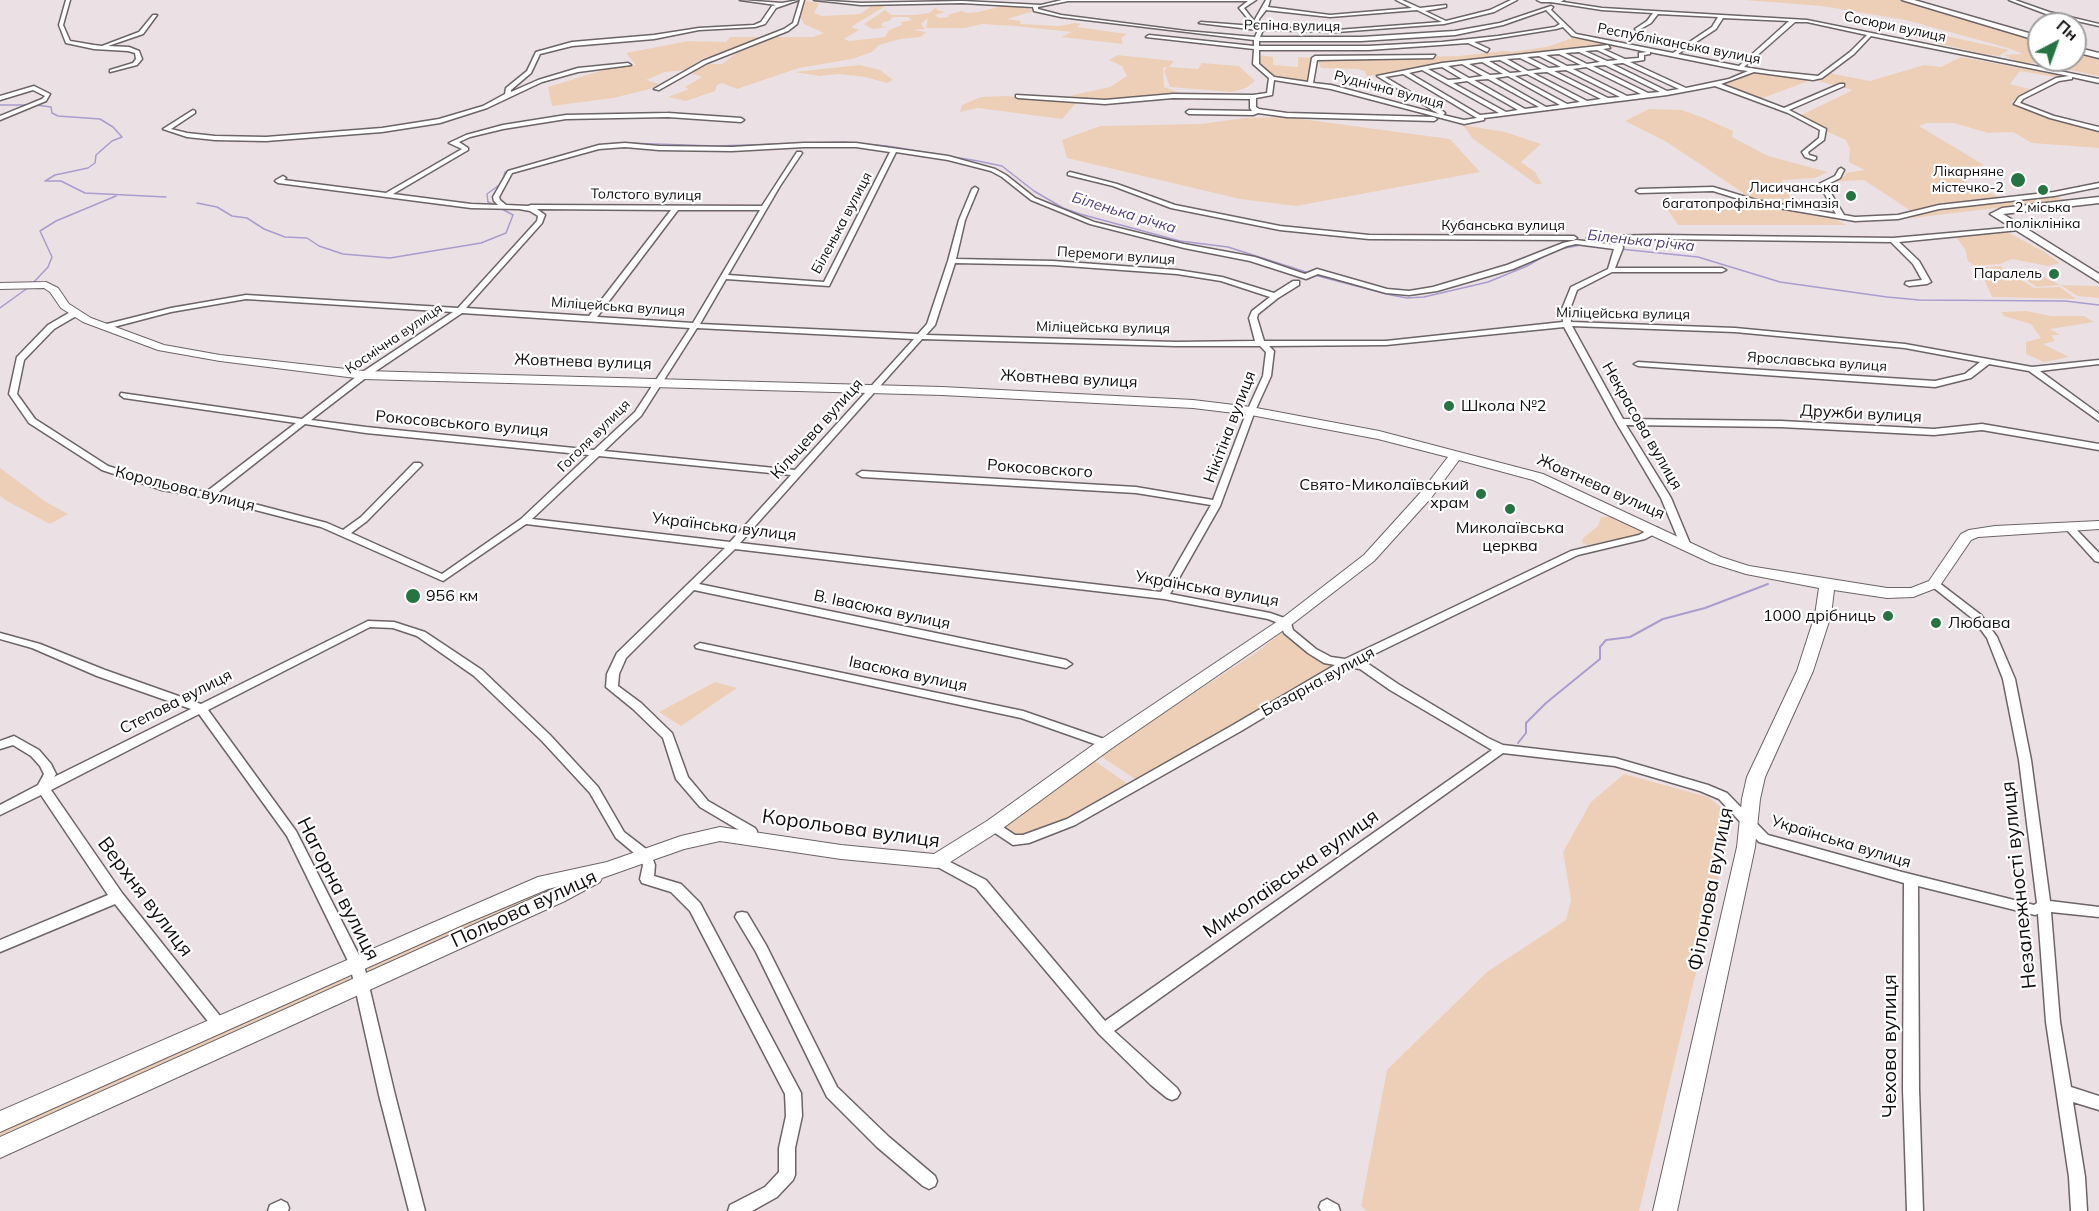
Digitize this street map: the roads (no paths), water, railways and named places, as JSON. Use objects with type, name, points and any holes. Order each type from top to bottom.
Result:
[{"type":"main road","points":[[1540,0],[1560,0]]},
{"type":"main road","points":[[1906,0],[2027,35]]},
{"type":"main road","points":[[2099,200],[2002,211],[1995,214],[1997,218],[2099,279]]},
{"type":"main road","name":"Жовтнева вулиця","points":[[0,286],[32,284],[52,287],[65,306],[75,313],[154,346],[192,354],[364,375],[872,389],[1162,402],[1251,411],[1379,435],[1457,454],[1552,483],[1686,546],[1746,570],[1887,593],[1913,592],[1934,584]]},
{"type":"main road","points":[[937,861],[993,826],[1106,744],[1286,622],[1369,558],[1425,495],[1457,454]]},
{"type":"main road","points":[[1934,584],[1966,537],[1974,533],[2099,525]]},
{"type":"main road","name":"Філонова вулиця","points":[[1665,1211],[1744,858],[1756,777],[1805,671],[1823,615],[1827,585]]},
{"type":"main road","name":"Польова вулиця","points":[[0,1122],[219,1025],[359,975],[558,896],[609,868],[681,843],[720,834],[750,838]]},
{"type":"main road","name":"Корольова вулиця","points":[[750,838],[841,852],[937,861]]},
{"type":"main road","name":"Польова вулиця","points":[[0,1148],[359,975]]},
{"type":"street","points":[[68,0],[61,25],[67,41],[137,52],[139,59],[135,64],[112,71]]},
{"type":"street","points":[[742,0],[780,4]]},
{"type":"street","points":[[508,95],[508,89],[529,72],[538,53],[572,45],[654,37],[699,29],[759,26],[774,7],[797,0]]},
{"type":"street","points":[[657,89],[705,62],[786,30],[795,24],[802,0]]},
{"type":"street","points":[[816,0],[962,2],[1035,6],[1054,5],[1068,0],[1252,1]]},
{"type":"street","points":[[1020,5],[1028,0]]},
{"type":"street","points":[[1018,96],[1105,102],[1173,96],[1254,97],[1270,94],[1272,78],[1256,64],[1259,27],[1257,20],[1268,0]]},
{"type":"street","points":[[1398,0],[1448,22]]},
{"type":"street","points":[[1201,23],[1352,30],[1448,22],[1492,11],[1515,0]]},
{"type":"street","points":[[1540,0],[1551,7],[1548,10],[1562,25]]},
{"type":"street","name":"Сосюри вулиця","points":[[1540,0],[1573,6],[1794,20],[2099,81]]},
{"type":"street","points":[[2011,0],[2049,13],[2099,25]]},
{"type":"street","points":[[1252,1],[1241,8],[1259,27]]},
{"type":"street","name":"Рєпіна вулиця","points":[[1035,6],[1036,10],[1067,17],[1257,39],[1361,39],[1455,33],[1502,24],[1551,7],[1563,9],[1573,6]]},
{"type":"street","points":[[1265,9],[1330,16],[1444,6]]},
{"type":"street","points":[[1637,30],[1649,22],[1657,12]]},
{"type":"street","points":[[101,47],[141,33],[155,16]]},
{"type":"street","points":[[1330,16],[1338,21]]},
{"type":"street","points":[[1674,55],[1714,28],[1721,16]]},
{"type":"street","points":[[1740,68],[1794,20]]},
{"type":"street","points":[[1346,25],[1376,57]]},
{"type":"street","name":"Рєпіна вулиця","points":[[1149,37],[1256,48],[1368,48],[1468,41],[1556,28],[1562,25]]},
{"type":"street","name":"Республіканська вулиця","points":[[1562,25],[1574,35],[1616,46],[1740,68],[1813,78],[1820,77],[1870,34]]},
{"type":"street","points":[[1455,33],[1487,50]]},
{"type":"street","points":[[1479,117],[1482,119],[1464,122],[1449,118],[1380,76],[1442,65],[1616,46]]},
{"type":"street","points":[[1597,48],[1686,90]]},
{"type":"street","points":[[1579,50],[1667,93]]},
{"type":"street","points":[[1559,52],[1647,95]]},
{"type":"street","points":[[1447,82],[1624,61],[1642,58],[1640,56],[1644,53],[1659,52]]},
{"type":"street","points":[[1539,54],[1628,98]]},
{"type":"street","points":[[1310,83],[1315,58],[1433,56]]},
{"type":"street","points":[[1521,56],[1608,100]]},
{"type":"street","points":[[1502,58],[1587,103]]},
{"type":"street","points":[[1484,61],[1565,106]]},
{"type":"street","points":[[1464,63],[1544,108]]},
{"type":"street","points":[[194,112],[166,129],[187,135],[230,139],[266,139],[382,130],[453,118],[540,81],[578,70],[628,65]]},
{"type":"street","points":[[1442,65],[1524,111]]},
{"type":"street","points":[[1424,69],[1504,114]]},
{"type":"street","points":[[1404,72],[1479,117],[1717,85],[1754,70]]},
{"type":"street","points":[[2079,77],[2058,79],[2021,98],[2017,104],[2052,117],[2099,129]]},
{"type":"street","name":"Руднічна вулиця","points":[[1272,78],[1310,83],[1449,118]]},
{"type":"street","points":[[1705,79],[1784,110],[1823,129],[1822,139],[1805,152],[1807,156],[1814,158]]},
{"type":"street","points":[[1784,110],[1842,85]]},
{"type":"street","points":[[0,98],[34,88],[48,95],[33,105],[0,118]]},
{"type":"street","points":[[1254,97],[1253,108],[1257,111]]},
{"type":"street","name":"Руднічна вулиця","points":[[1189,112],[1253,113],[1257,111],[1287,115],[1449,118]]},
{"type":"street","points":[[387,196],[466,148],[454,142],[503,127],[566,117],[668,115],[741,120]]},
{"type":"street","points":[[502,206],[496,197],[510,172],[599,147],[625,145],[732,149],[856,145],[948,158],[993,170],[1033,199],[1092,223],[1252,259],[1306,277],[1317,271],[1386,291],[1409,293],[1455,284],[1510,267],[1565,244],[1576,242],[1617,250]]},
{"type":"street","name":"Біленька вулиця","points":[[724,277],[826,284],[894,150]]},
{"type":"street","name":"Гоголя вулиця","points":[[443,578],[524,521],[638,414],[695,326],[799,153]]},
{"type":"street","points":[[1841,216],[1822,183],[1838,177],[1842,170]]},
{"type":"street","name":"Кубанська вулиця","points":[[1070,174],[1114,185],[1173,207],[1255,225],[1312,232],[1403,238],[1507,236],[1622,239],[1658,237],[1893,240],[2017,229]]},
{"type":"street","points":[[284,178],[278,181],[387,196],[528,208]]},
{"type":"street","points":[[1639,191],[1713,189],[1755,202],[1855,219],[1898,218],[1904,214],[1939,207],[2054,194],[2099,185]]},
{"type":"street","name":"Кільцева вулиця","points":[[624,653],[733,545],[931,325],[952,261],[962,219],[975,189]]},
{"type":"street","name":"Толстого вулиця","points":[[528,208],[537,206],[765,208]]},
{"type":"street","name":"Космічна вулиця","points":[[208,495],[364,375],[459,311],[540,222],[542,215],[528,208]]},
{"type":"street","points":[[591,319],[676,208]]},
{"type":"street","points":[[1611,270],[1622,239]]},
{"type":"street","points":[[1893,240],[1916,262],[1927,282],[1909,284]]},
{"type":"street","name":"Перемоги вулиця","points":[[952,261],[1053,263],[1177,272],[1222,279],[1275,296]]},
{"type":"street","points":[[1567,324],[1566,309],[1574,289],[1611,270],[1722,270]]},
{"type":"street","name":"Нікітіна вулиця","points":[[1164,596],[1216,502],[1251,411],[1264,386],[1270,351],[1259,341],[1255,313],[1275,296],[1296,283]]},
{"type":"street","name":"Міліцейська вулиця","points":[[106,327],[171,310],[246,297],[267,297],[695,326],[921,337],[1263,344],[1386,343],[1567,324],[1735,330],[1851,340],[1905,346],[2032,369],[2099,362]]},
{"type":"street","name":"Корольова вулиця","points":[[75,313],[51,327],[20,359],[13,394],[32,421],[105,468],[165,488],[208,495],[324,525],[443,578]]},
{"type":"street","name":"Некрасова вулиця","points":[[1567,324],[1620,422],[1666,498],[1686,546]]},
{"type":"street","name":"Ярославська вулиця","points":[[1638,364],[1935,384],[1960,380],[1988,360]]},
{"type":"street","points":[[2032,369],[2099,418]]},
{"type":"street","name":"Рокосовського вулиця","points":[[124,395],[366,430],[798,473]]},
{"type":"street","points":[[2087,409],[2099,407]]},
{"type":"street","name":"Дружби вулиця","points":[[1620,422],[1782,424],[1934,432],[1982,426],[2099,447]]},
{"type":"street","points":[[343,534],[364,519],[417,465]]},
{"type":"street","name":"Рокосовского","points":[[862,474],[1136,490],[1216,502]]},
{"type":"street","name":"Українська вулиця","points":[[524,521],[1164,596],[1270,616],[1286,622],[1288,631],[1312,651],[1328,660],[1363,666],[1394,687],[1501,749],[1614,762],[1704,788],[1723,796],[1764,840],[1911,880],[2035,910],[2044,906],[2099,912]]},
{"type":"street","points":[[2069,527],[2099,559]]},
{"type":"street","name":"Базарна вулиця","points":[[993,826],[1013,840],[1024,840],[1071,822],[1348,662],[1575,553],[1642,537],[1655,531]]},
{"type":"street","name":"Незалежності вулиця","points":[[1934,584],[1977,617],[1992,637],[2009,679],[2020,726],[2044,906],[2051,1001],[2079,1211]]},
{"type":"street","name":"В. Івасюка вулиця","points":[[692,586],[1066,664]]},
{"type":"street","name":"Степова вулиця","points":[[0,810],[368,624],[394,625],[421,634],[478,673],[568,761],[594,790],[620,835],[645,855]]},
{"type":"street","points":[[0,636],[36,646],[101,673],[201,708]]},
{"type":"street","name":"Івасюка вулиця","points":[[700,646],[1023,715],[1106,744]]},
{"type":"street","name":"Корольова вулиця","points":[[624,653],[614,674],[612,687],[663,729],[668,736],[682,779],[704,804],[751,831],[750,838]]},
{"type":"street","name":"Нагорна вулиця","points":[[201,708],[292,834],[359,975],[417,1211]]},
{"type":"street","points":[[0,745],[14,740],[35,753],[50,774],[43,788]]},
{"type":"street","name":"Миколаївська вулиця","points":[[1104,1030],[1501,749]]},
{"type":"street","name":"Верхня вулиця","points":[[43,788],[117,897],[219,1025]]},
{"type":"street","points":[[645,855],[649,865],[647,879],[676,888],[695,907],[793,1093],[794,1116],[787,1148],[787,1175],[771,1192],[736,1211]]},
{"type":"street","name":"Корольова вулиця","points":[[937,861],[981,884],[1104,1030],[1156,1080],[1172,1092]]},
{"type":"street","name":"Чехова вулиця","points":[[1911,880],[1911,1089],[1915,1211]]},
{"type":"street","points":[[0,946],[117,897]]},
{"type":"street","points":[[742,917],[832,1092],[883,1142],[929,1181]]},
{"type":"street","points":[[2064,1092],[2099,1103]]},
{"type":"waterway","points":[[0,105],[30,105]]},
{"type":"waterway","points":[[36,105],[51,107],[52,113],[58,116],[100,119],[113,127],[122,137],[112,141],[96,155],[95,163],[88,168],[55,175],[45,181],[61,181],[85,193],[166,197]]},
{"type":"waterway","name":"Біленька річка","points":[[625,143],[715,146],[844,142],[887,146],[978,161],[1002,166],[1034,191],[1063,208],[1080,214],[1180,241],[1228,247],[1309,273]]},
{"type":"waterway","name":"Біленька річка","points":[[532,164],[590,148]]},
{"type":"waterway","name":"Біленька річка","points":[[497,206],[488,202],[487,194],[502,183],[505,172],[509,171]]},
{"type":"waterway","points":[[33,283],[48,267],[52,257],[40,231],[56,221],[116,196]]},
{"type":"waterway","name":"Біленька річка","points":[[197,203],[217,207],[232,216],[247,218],[264,229],[285,237],[307,238],[319,246],[343,254],[390,258],[481,243],[506,233],[513,215],[502,209]]},
{"type":"waterway","name":"Біленька річка","points":[[1314,275],[1391,295],[1407,298],[1424,297],[1488,282],[1527,266],[1555,250],[1581,245],[1698,257],[1780,282],[1887,297],[1919,300],[2065,301],[2099,305]]},
{"type":"waterway","points":[[0,308],[29,287]]},
{"type":"waterway","points":[[1518,743],[1526,733],[1526,723],[1546,703],[1600,659],[1600,647],[1606,640],[1630,637],[1663,619],[1705,608],[1768,584]]},
{"type":"place","name":"Лікарняне містечко-2","points":[[2018,180]]},
{"type":"place","name":"2 міська поліклініка","points":[[2043,190]]},
{"type":"place","name":"Лисичанська багатопрофільна гімназія","points":[[1851,196]]},
{"type":"place","name":"Паралель","points":[[2054,274]]},
{"type":"place","name":"Школа №2","points":[[1449,406]]},
{"type":"place","name":"Свято-Миколаївський храм","points":[[1481,494]]},
{"type":"place","name":"Миколаївська церква","points":[[1510,509]]},
{"type":"place","name":"956 км","points":[[413,596]]},
{"type":"place","name":"1000 дрібниць","points":[[1888,616]]},
{"type":"place","name":"Любава","points":[[1936,623]]}]
